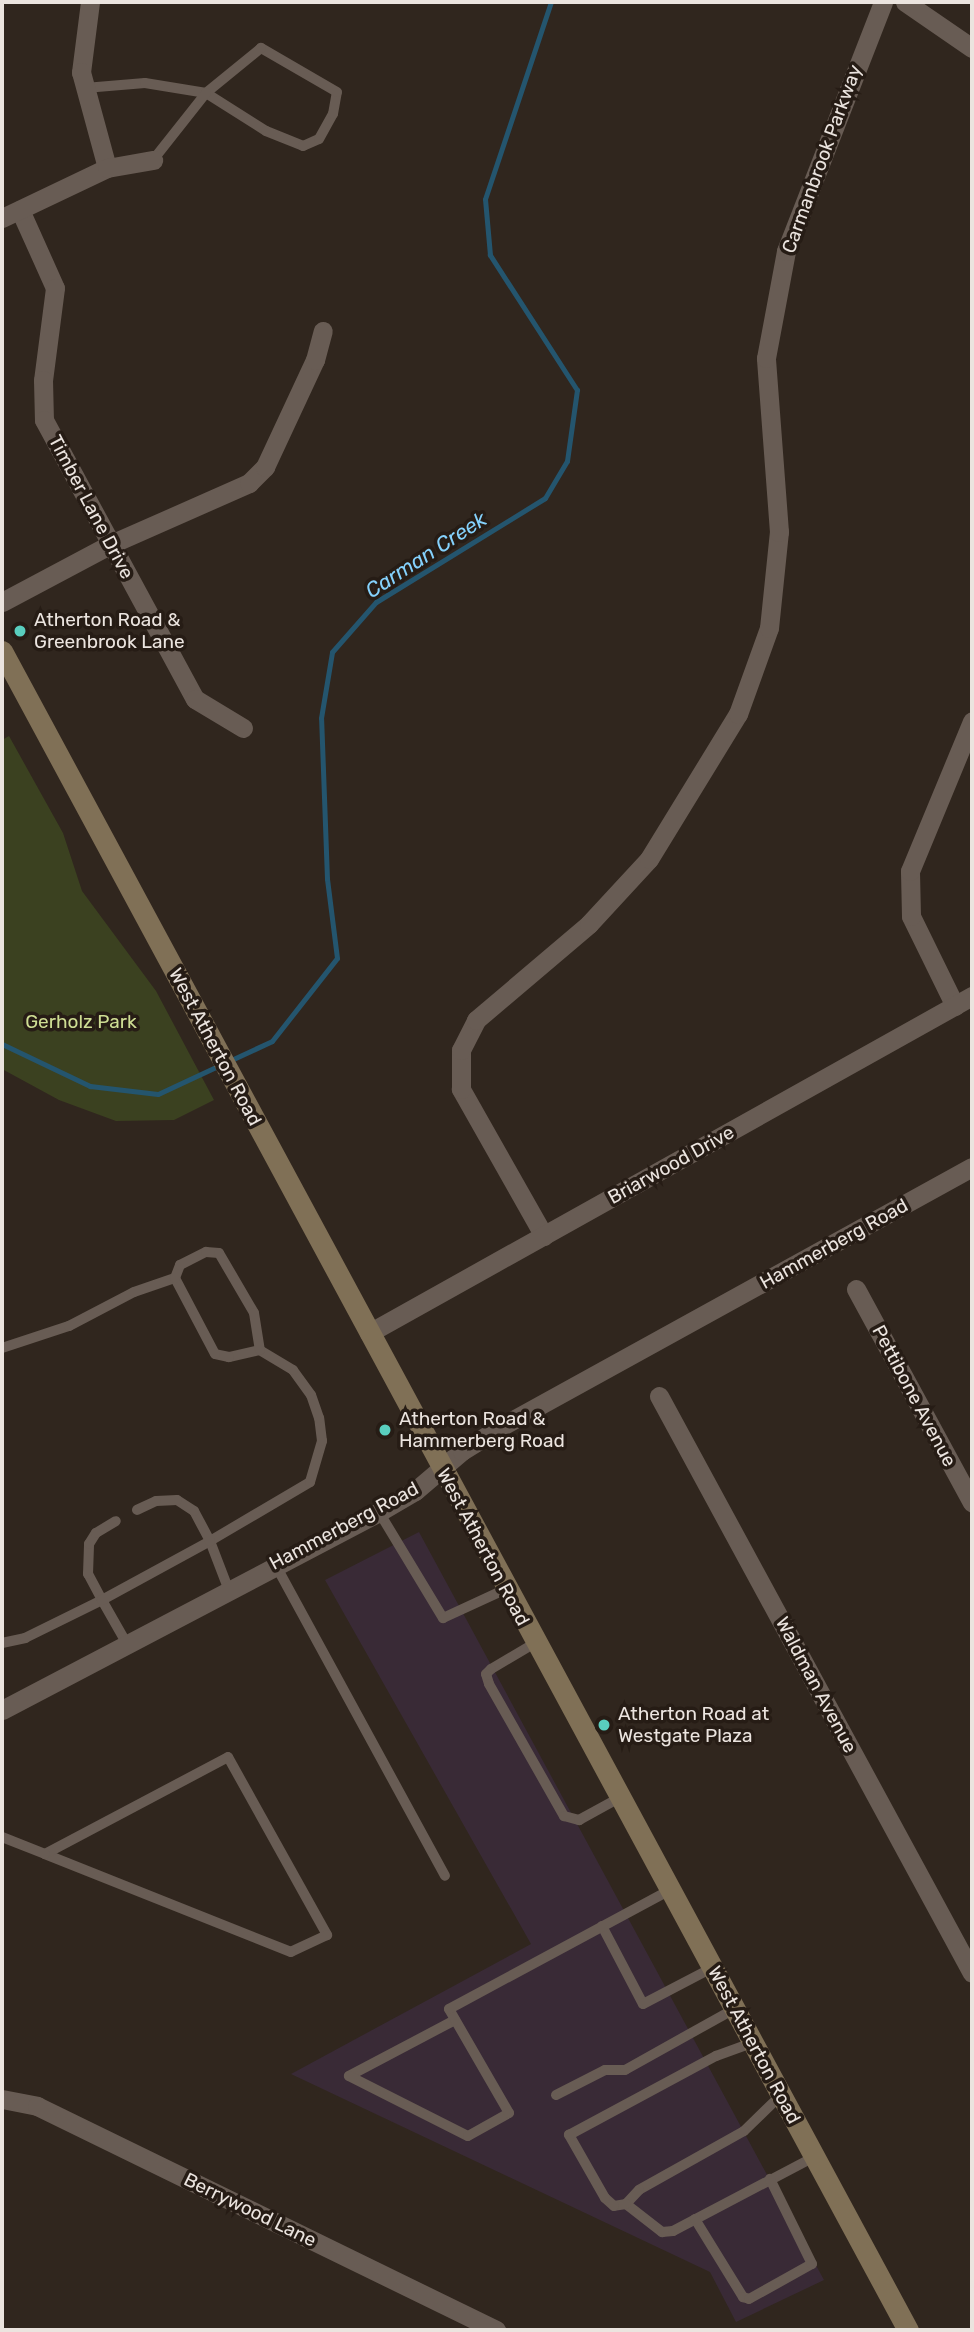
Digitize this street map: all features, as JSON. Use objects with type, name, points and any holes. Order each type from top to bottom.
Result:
[{"type":"street","points":[[90,2],[82,60],[85,88],[107,168]]},
{"type":"street","name":"Carmanbrook Parkway","points":[[544,1236],[461,1089],[461,1050],[476,1020],[589,925],[649,859],[738,714],[769,628],[779,532],[766,358],[786,251],[883,2]]},
{"type":"street","points":[[905,2],[972,48]]},
{"type":"street","points":[[11,214],[107,168],[153,160]]},
{"type":"street","name":"Timber Lane Drive","points":[[11,214],[55,288],[43,380],[44,420],[195,699],[243,728]]},
{"type":"street","points":[[2,602],[111,544],[249,483],[265,467],[315,360],[323,331]]},
{"type":"street","name":"West Atherton Road","points":[[2,651],[441,1469],[908,2330]]},
{"type":"street","points":[[955,1006],[911,916],[910,871],[972,721]]},
{"type":"street","name":"Briarwood Drive","points":[[369,1333],[972,996]]},
{"type":"street","name":"Hammerberg Road","points":[[2,1710],[275,1563],[379,1511],[504,1425],[972,1167]]},
{"type":"street","name":"Pettibone Avenue","points":[[856,1289],[972,1503]]},
{"type":"street","name":"Waldman Avenue","points":[[659,1396],[972,1973]]},
{"type":"street","name":"Berrywood Lane","points":[[2,2099],[37,2106],[496,2330]]},
{"type":"lane","points":[[85,88],[145,83],[206,93],[266,131],[303,146],[319,139],[337,100],[331,86],[266,48],[241,61],[206,93],[153,160]]},
{"type":"lane","points":[[2,1643],[25,1638],[102,1600],[290,1497],[310,1482],[318,1465],[322,1441],[311,1395],[292,1370],[260,1350],[229,1357],[215,1354],[175,1278],[180,1265],[206,1252],[219,1253],[254,1314],[260,1350]]},
{"type":"lane","points":[[2,1348],[69,1326],[134,1292],[175,1278]]},
{"type":"lane","points":[[137,1510],[156,1502],[177,1500],[194,1511],[210,1541],[228,1588]]},
{"type":"lane","points":[[379,1511],[443,1618],[506,1589]]},
{"type":"lane","points":[[116,1521],[96,1533],[89,1545],[88,1574],[127,1644]]},
{"type":"lane","points":[[275,1563],[446,1876]]},
{"type":"lane","points":[[536,1643],[491,1669],[486,1674],[489,1684],[564,1816],[579,1820],[619,1798]]},
{"type":"lane","points":[[2,1837],[291,1952],[327,1935],[228,1757],[45,1854]]},
{"type":"lane","points":[[455,2020],[349,2076],[468,2136],[509,2113],[449,2009],[670,1890]]},
{"type":"lane","points":[[602,1926],[643,2004],[712,1968]]},
{"type":"lane","points":[[556,2095],[606,2070],[625,2070],[734,2009]]},
{"type":"lane","points":[[752,2043],[716,2056],[569,2135],[605,2198],[614,2206],[626,2204],[639,2190],[744,2131],[781,2095]]},
{"type":"lane","points":[[626,2204],[638,2217],[662,2232],[695,2220],[814,2157]]},
{"type":"lane","points":[[695,2220],[743,2297],[749,2299],[813,2264],[770,2179]]},
{"type":"shaded area","points":[[419,1532],[824,2280],[736,2322],[710,2272],[291,2074],[531,1944],[325,1580]]},
{"type":"green space","name":"Gerholz Park","points":[[9,736],[63,833],[82,891],[156,991],[214,1100],[174,1120],[116,1121],[59,1100],[2,1069],[2,740]]},
{"type":"waterway","name":"Carman Creek","points":[[229,1061],[272,1041],[337,958],[327,879],[321,718],[332,652],[376,602],[545,498],[567,461],[577,390],[490,255],[485,199],[551,2]]},
{"type":"waterway","name":"Carman Creek","points":[[2,1044],[90,1086],[158,1094],[220,1065]]},
{"type":"place","name":"Atherton Road & Greenbrook Lane","points":[[20,631]]},
{"type":"place","name":"Atherton Road & Hammerberg Road","points":[[385,1430]]},
{"type":"place","name":"Atherton Road at Westgate Plaza","points":[[604,1725]]}]
